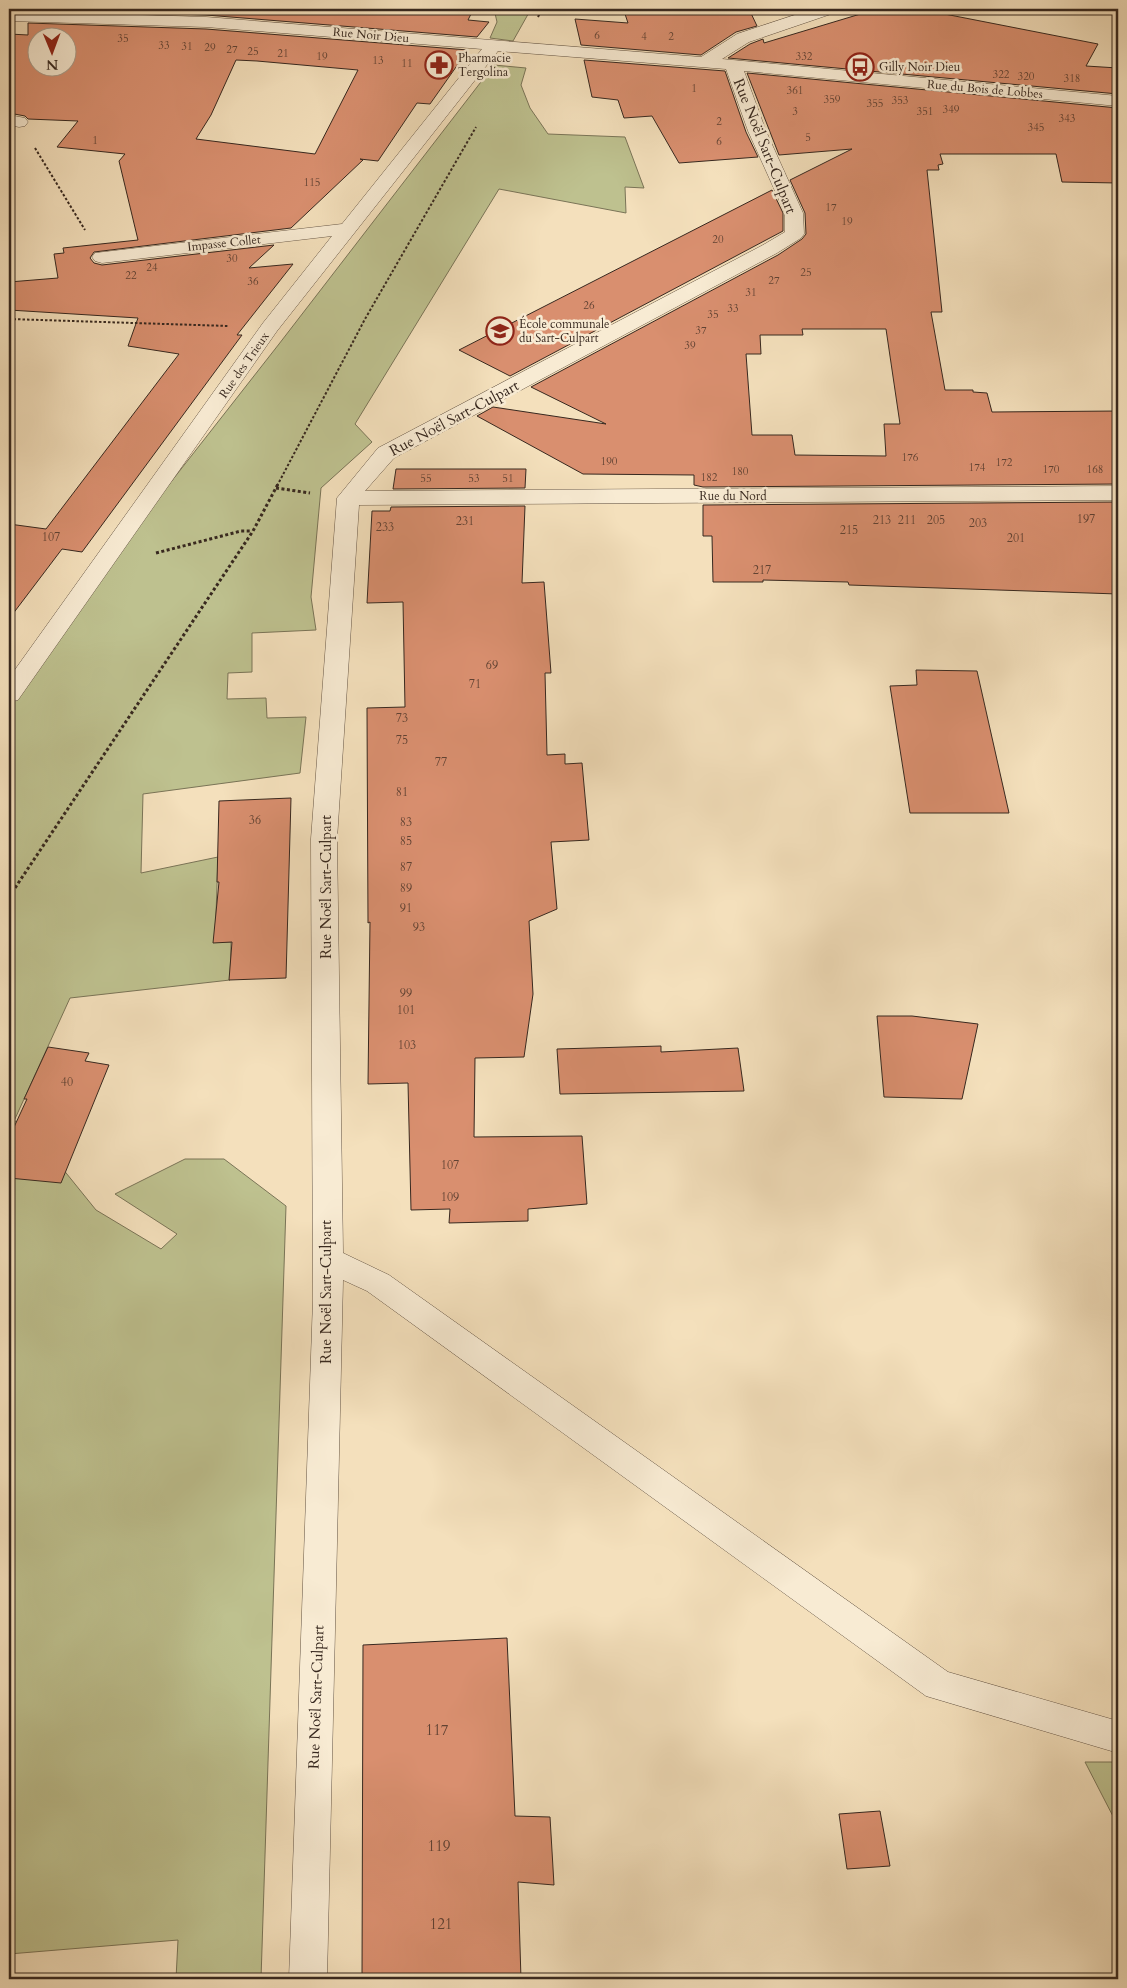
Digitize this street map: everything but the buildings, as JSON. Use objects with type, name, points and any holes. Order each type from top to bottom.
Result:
[{"type":"street","points":[[704,62],[743,38],[828,9]]},
{"type":"street","name":"Rue Noir Dieu","points":[[9,16],[206,22],[733,65]]},
{"type":"street","name":"Rue des Trieux","points":[[9,695],[270,326],[493,46]]},
{"type":"street","name":"Rue du Bois de Lobbes","points":[[733,65],[1118,101]]},
{"type":"street","name":"Rue Noël Sart-Culpart","points":[[308,1979],[327,1259],[324,839],[348,498],[386,453],[770,249],[794,234],[794,213],[757,132],[733,65]]},
{"type":"street","name":"Impasse Collet","points":[[102,256],[346,229]]},
{"type":"street","name":"Rue du Nord","points":[[348,498],[1118,493]]},
{"type":"street","points":[[327,1259],[378,1283],[938,1685],[1118,1737]]},
{"type":"path","points":[[522,48],[542,9]]},
{"type":"path","points":[[14,121],[102,256]]},
{"type":"path","points":[[9,897],[253,531],[365,319],[477,126]]},
{"type":"path","points":[[9,319],[270,326]]},
{"type":"path","points":[[151,554],[241,531],[253,531]]},
{"type":"green space","points":[[494,9],[531,9],[513,41],[490,38],[497,22]]},
{"type":"green space","points":[[494,65],[526,68],[521,85],[530,108],[548,134],[625,137],[644,188],[625,187],[626,213],[499,189],[355,424],[372,442],[321,488],[311,597],[316,630],[252,633],[252,672],[228,673],[227,699],[266,698],[267,718],[306,717],[300,773],[143,794],[141,873],[218,857],[215,942],[231,942],[230,980],[70,998],[14,1121],[21,1122],[9,1146],[9,702],[62,621]]},
{"type":"green space","points":[[9,1151],[54,1158],[96,1210],[161,1249],[177,1234],[115,1194],[185,1159],[224,1159],[286,1206],[261,1979],[176,1979],[178,1940],[9,1954]]},
{"type":"green space","points":[[1085,1762],[1118,1762],[1118,1826]]},
{"type":"place","name":"Pharmacie Tergolina","points":[[439,65]]},
{"type":"place","name":"Gilly Noir Dieu","points":[[860,67]]},
{"type":"place","name":"École communale du Sart-Culpart","points":[[500,331]]}]
